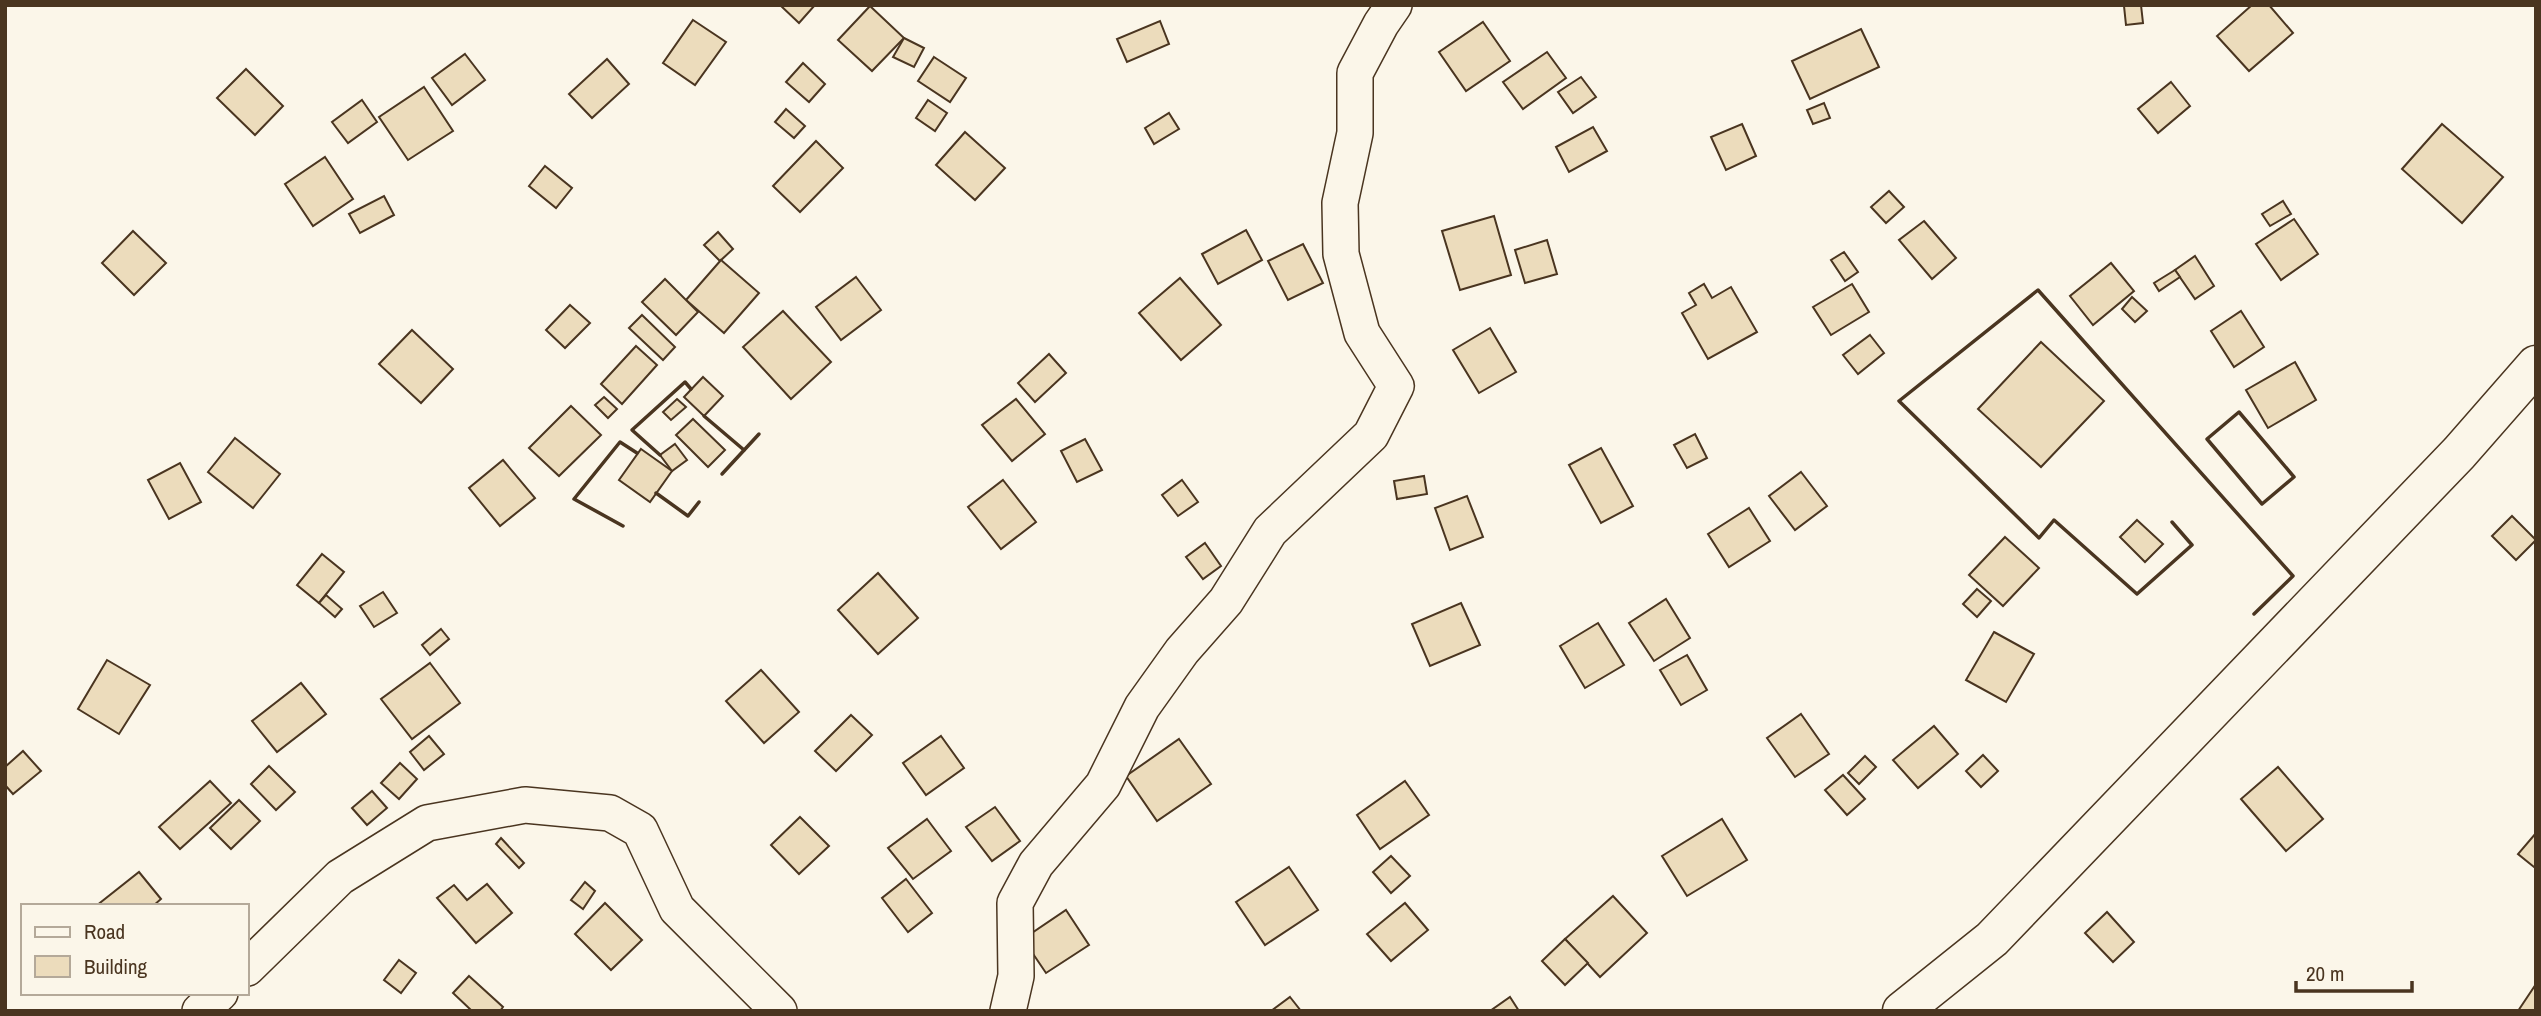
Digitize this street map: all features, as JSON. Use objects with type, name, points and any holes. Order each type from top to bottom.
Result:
[{"type":"main road","points":[[1902,1011],[1992,939],[2459,453],[2536,365]]},
{"type":"street","points":[[1008,1011],[1016,975],[1015,904],[1036,864],[1103,785],[1142,707],[1182,651],[1226,601],[1270,531],[1371,435],[1396,386],[1362,333],[1340,254],[1340,203],[1355,133],[1355,73],[1394,5]]},
{"type":"street","points":[[248,967],[341,877],[427,822],[525,805],[610,813],[640,830],[677,909],[779,1011]]},
{"type":"street","points":[[200,1011],[218,995]]},
{"type":"building","points":[[780,5],[815,5],[799,23]]},
{"type":"building","points":[[2141,5],[2143,23],[2126,25],[2124,6]]},
{"type":"building","points":[[2252,5],[2269,5],[2293,33],[2249,71],[2217,36]]},
{"type":"building","points":[[870,6],[904,38],[872,71],[838,40]]},
{"type":"building","points":[[693,20],[726,42],[695,85],[663,63]]},
{"type":"building","points":[[1160,21],[1169,44],[1127,62],[1117,39]]},
{"type":"building","points":[[1483,22],[1510,61],[1466,91],[1439,52]]},
{"type":"building","points":[[1861,29],[1879,67],[1810,99],[1792,61]]},
{"type":"building","points":[[904,38],[924,48],[914,67],[893,57]]},
{"type":"building","points":[[1547,52],[1566,78],[1523,109],[1503,82]]},
{"type":"building","points":[[465,54],[485,80],[452,105],[432,78]]},
{"type":"building","points":[[934,57],[966,78],[950,102],[918,81]]},
{"type":"building","points":[[607,59],[629,84],[592,118],[569,94]]},
{"type":"building","points":[[803,63],[825,84],[809,102],[786,82]]},
{"type":"building","points":[[246,69],[283,106],[255,135],[217,98]]},
{"type":"building","points":[[1581,77],[1596,97],[1573,113],[1558,92]]},
{"type":"building","points":[[2171,82],[2190,106],[2158,133],[2138,109]]},
{"type":"building","points":[[424,87],[453,131],[408,160],[379,117]]},
{"type":"building","points":[[362,100],[377,122],[348,143],[332,122]]},
{"type":"building","points":[[928,100],[947,113],[935,131],[916,118]]},
{"type":"building","points":[[1824,103],[1830,118],[1813,124],[1807,110]]},
{"type":"building","points":[[786,109],[805,126],[794,138],[775,122]]},
{"type":"building","points":[[1169,113],[1179,129],[1154,144],[1145,128]]},
{"type":"building","points":[[1742,124],[1756,156],[1726,170],[1711,137]]},
{"type":"building","points":[[2442,124],[2503,177],[2462,223],[2402,169]]},
{"type":"building","points":[[1593,127],[1607,151],[1569,172],[1556,147]]},
{"type":"building","points":[[965,132],[1005,168],[975,200],[936,165]]},
{"type":"building","points":[[816,141],[843,168],[800,212],[773,186]]},
{"type":"building","points":[[325,157],[353,199],[313,226],[285,184]]},
{"type":"building","points":[[545,166],[572,188],[556,208],[529,186]]},
{"type":"building","points":[[1889,191],[1904,207],[1886,223],[1871,207]]},
{"type":"building","points":[[384,196],[394,215],[360,233],[349,214]]},
{"type":"building","points":[[2283,201],[2291,214],[2270,226],[2262,214]]},
{"type":"building","points":[[1494,216],[1511,275],[1460,290],[1442,231]]},
{"type":"building","points":[[2294,219],[2318,254],[2281,280],[2256,244]]},
{"type":"building","points":[[1924,221],[1956,258],[1932,279],[1899,240]]},
{"type":"building","points":[[1246,230],[1262,260],[1218,284],[1202,254]]},
{"type":"building","points":[[133,231],[166,263],[134,295],[102,263]]},
{"type":"building","points":[[718,232],[733,249],[720,261],[704,245]]},
{"type":"building","points":[[1547,240],[1557,274],[1525,283],[1515,250]]},
{"type":"building","points":[[1303,244],[1323,283],[1288,300],[1268,261]]},
{"type":"building","points":[[1844,252],[1858,272],[1845,281],[1831,260]]},
{"type":"building","points":[[2195,256],[2214,286],[2195,299],[2175,270]]},
{"type":"building","points":[[721,260],[759,293],[724,333],[686,300]]},
{"type":"building","points":[[2111,263],[2134,291],[2093,325],[2070,296]]},
{"type":"building","points":[[2175,270],[2180,277],[2159,291],[2154,283]]},
{"type":"building","points":[[856,277],[881,310],[841,340],[816,307]]},
{"type":"building","points":[[1180,278],[1221,325],[1181,360],[1139,313]]},
{"type":"building","points":[[665,279],[698,312],[676,335],[642,302]]},
{"type":"building","points":[[1704,284],[1712,298],[1731,287],[1757,332],[1708,359],[1682,313],[1696,305],[1689,293]]},
{"type":"building","points":[[1852,284],[1869,312],[1831,335],[1813,307]]},
{"type":"building","points":[[2132,297],[2147,311],[2135,322],[2122,309]]},
{"type":"building","points":[[570,305],[590,323],[565,348],[546,330]]},
{"type":"building","points":[[783,311],[831,362],[791,399],[743,347]]},
{"type":"building","points":[[2241,311],[2264,347],[2234,367],[2211,331]]},
{"type":"building","points":[[642,315],[675,347],[663,360],[629,328]]},
{"type":"building","points":[[1490,328],[1516,372],[1479,393],[1453,350]]},
{"type":"building","points":[[412,330],[453,369],[421,403],[379,364]]},
{"type":"building","points":[[1870,335],[1884,353],[1858,374],[1843,355]]},
{"type":"building","points":[[2041,342],[2104,401],[2041,467],[1978,409]]},
{"type":"building","points":[[636,346],[657,365],[622,404],[601,384]]},
{"type":"building","points":[[1049,354],[1066,373],[1035,402],[1018,383]]},
{"type":"building","points":[[2295,362],[2316,400],[2268,428],[2246,390]]},
{"type":"building","points":[[703,377],[723,396],[704,416],[684,397]]},
{"type":"building","points":[[604,397],[617,409],[608,418],[595,405]]},
{"type":"building","points":[[677,399],[686,407],[671,420],[663,412]]},
{"type":"building","points":[[1016,399],[1045,434],[1012,461],[982,425]]},
{"type":"building","points":[[571,406],[601,435],[559,476],[529,448]]},
{"type":"building","points":[[693,419],[725,450],[708,467],[676,435]]},
{"type":"building","points":[[1695,434],[1707,458],[1687,468],[1674,445]]},
{"type":"building","points":[[235,438],[280,474],[253,508],[208,472]]},
{"type":"building","points":[[1085,439],[1102,470],[1077,482],[1061,451]]},
{"type":"building","points":[[675,444],[687,460],[672,471],[660,455]]},
{"type":"building","points":[[1601,448],[1633,506],[1601,523],[1569,465]]},
{"type":"building","points":[[641,449],[672,471],[650,502],[619,480]]},
{"type":"building","points":[[503,460],[535,498],[500,526],[469,488]]},
{"type":"building","points":[[180,463],[201,502],[169,519],[148,480]]},
{"type":"building","points":[[1801,472],[1827,506],[1795,530],[1769,496]]},
{"type":"building","points":[[1424,476],[1427,494],[1397,499],[1394,481]]},
{"type":"building","points":[[1003,480],[1036,522],[1001,549],[968,507]]},
{"type":"building","points":[[1182,480],[1198,502],[1178,516],[1162,495]]},
{"type":"building","points":[[1467,496],[1483,537],[1450,550],[1435,508]]},
{"type":"building","points":[[1749,508],[1770,541],[1729,567],[1708,534]]},
{"type":"building","points":[[2512,516],[2536,540],[2516,560],[2492,536]]},
{"type":"building","points":[[2137,520],[2163,544],[2145,562],[2120,537]]},
{"type":"building","points":[[2005,537],[2039,568],[2003,606],[1969,575]]},
{"type":"building","points":[[1205,543],[1221,566],[1203,579],[1186,557]]},
{"type":"building","points":[[322,554],[344,572],[319,603],[297,585]]},
{"type":"building","points":[[878,573],[918,618],[878,654],[838,610]]},
{"type":"building","points":[[1977,589],[1991,601],[1977,617],[1963,604]]},
{"type":"building","points":[[383,592],[397,613],[374,627],[360,606]]},
{"type":"building","points":[[326,595],[342,609],[335,617],[319,603]]},
{"type":"building","points":[[1666,599],[1690,638],[1654,661],[1629,623]]},
{"type":"building","points":[[1461,603],[1480,645],[1430,666],[1412,624]]},
{"type":"building","points":[[1598,623],[1624,665],[1585,688],[1560,646]]},
{"type":"building","points":[[441,629],[449,639],[430,655],[422,645]]},
{"type":"building","points":[[1994,632],[2034,654],[2006,702],[1966,680]]},
{"type":"building","points":[[1687,655],[1707,690],[1681,705],[1660,670]]},
{"type":"building","points":[[107,660],[150,685],[119,734],[78,709]]},
{"type":"building","points":[[430,663],[460,703],[412,739],[381,699]]},
{"type":"building","points":[[761,670],[799,712],[764,743],[726,701]]},
{"type":"building","points":[[301,683],[326,714],[277,752],[252,721]]},
{"type":"building","points":[[1801,714],[1829,754],[1795,777],[1767,738]]},
{"type":"building","points":[[851,715],[872,735],[836,771],[815,751]]},
{"type":"building","points":[[1934,726],[1958,754],[1918,788],[1893,760]]},
{"type":"building","points":[[429,736],[444,754],[424,770],[410,752]]},
{"type":"building","points":[[941,736],[964,768],[926,795],[903,763]]},
{"type":"building","points":[[1179,739],[1211,784],[1157,821],[1126,776]]},
{"type":"building","points":[[23,751],[41,771],[13,794],[5,785],[5,767]]},
{"type":"building","points":[[1983,755],[1998,771],[1981,787],[1966,771]]},
{"type":"building","points":[[1865,756],[1876,767],[1859,784],[1848,773]]},
{"type":"building","points":[[400,763],[417,779],[399,799],[381,783]]},
{"type":"building","points":[[269,766],[295,792],[276,810],[251,784]]},
{"type":"building","points":[[2278,767],[2323,819],[2286,851],[2241,799]]},
{"type":"building","points":[[1843,775],[1865,799],[1847,815],[1825,790]]},
{"type":"building","points":[[210,781],[231,803],[180,849],[159,827]]},
{"type":"building","points":[[1405,781],[1429,815],[1380,849],[1357,815]]},
{"type":"building","points":[[372,791],[387,808],[367,825],[352,808]]},
{"type":"building","points":[[239,800],[260,821],[231,849],[210,828]]},
{"type":"building","points":[[995,807],[1020,841],[992,861],[966,827]]},
{"type":"building","points":[[800,817],[829,846],[799,874],[771,845]]},
{"type":"building","points":[[927,819],[951,851],[913,879],[888,848]]},
{"type":"building","points":[[1722,819],[1747,860],[1687,896],[1662,856]]},
{"type":"building","points":[[2536,833],[2536,865],[2534,867],[2518,854]]},
{"type":"building","points":[[501,838],[524,863],[519,868],[496,844]]},
{"type":"building","points":[[1391,856],[1410,876],[1391,893],[1373,872]]},
{"type":"building","points":[[1289,867],[1318,910],[1265,945],[1236,902]]},
{"type":"building","points":[[139,872],[161,899],[155,904],[99,904]]},
{"type":"building","points":[[906,879],[932,913],[908,932],[882,898]]},
{"type":"building","points":[[585,882],[595,891],[583,909],[571,900]]},
{"type":"building","points":[[487,884],[512,913],[476,943],[437,898],[454,885],[467,900]]},
{"type":"building","points":[[1613,896],[1647,933],[1600,977],[1565,939]]},
{"type":"building","points":[[605,903],[642,940],[611,970],[575,934]]},
{"type":"building","points":[[1405,903],[1428,930],[1391,961],[1367,934]]},
{"type":"building","points":[[1066,910],[1089,945],[1046,973],[1023,939]]},
{"type":"building","points":[[2107,912],[2134,942],[2113,962],[2085,933]]},
{"type":"building","points":[[1565,939],[1588,963],[1565,985],[1542,961]]},
{"type":"building","points":[[399,960],[416,973],[401,993],[384,980]]},
{"type":"building","points":[[469,976],[503,1007],[500,1011],[472,1011],[453,993]]},
{"type":"building","points":[[2536,984],[2536,1011],[2518,1011]]},
{"type":"building","points":[[1290,997],[1301,1011],[1271,1011]]},
{"type":"building","points":[[1510,997],[1519,1011],[1490,1011]]},
{"type":"wall","points":[[2172,522],[2192,545],[2137,594],[2054,520],[2039,538],[1899,401],[2038,290],[2293,576],[2254,614]]},
{"type":"wall","points":[[660,455],[632,430],[685,382],[691,389]]},
{"type":"wall","points":[[2239,412],[2294,477],[2262,504],[2207,439],[2239,412]]},
{"type":"wall","points":[[704,416],[744,450]]},
{"type":"wall","points":[[722,474],[759,434]]},
{"type":"wall","points":[[623,526],[574,499],[620,442],[637,453]]},
{"type":"wall","points":[[656,493],[688,516],[699,502]]}]
